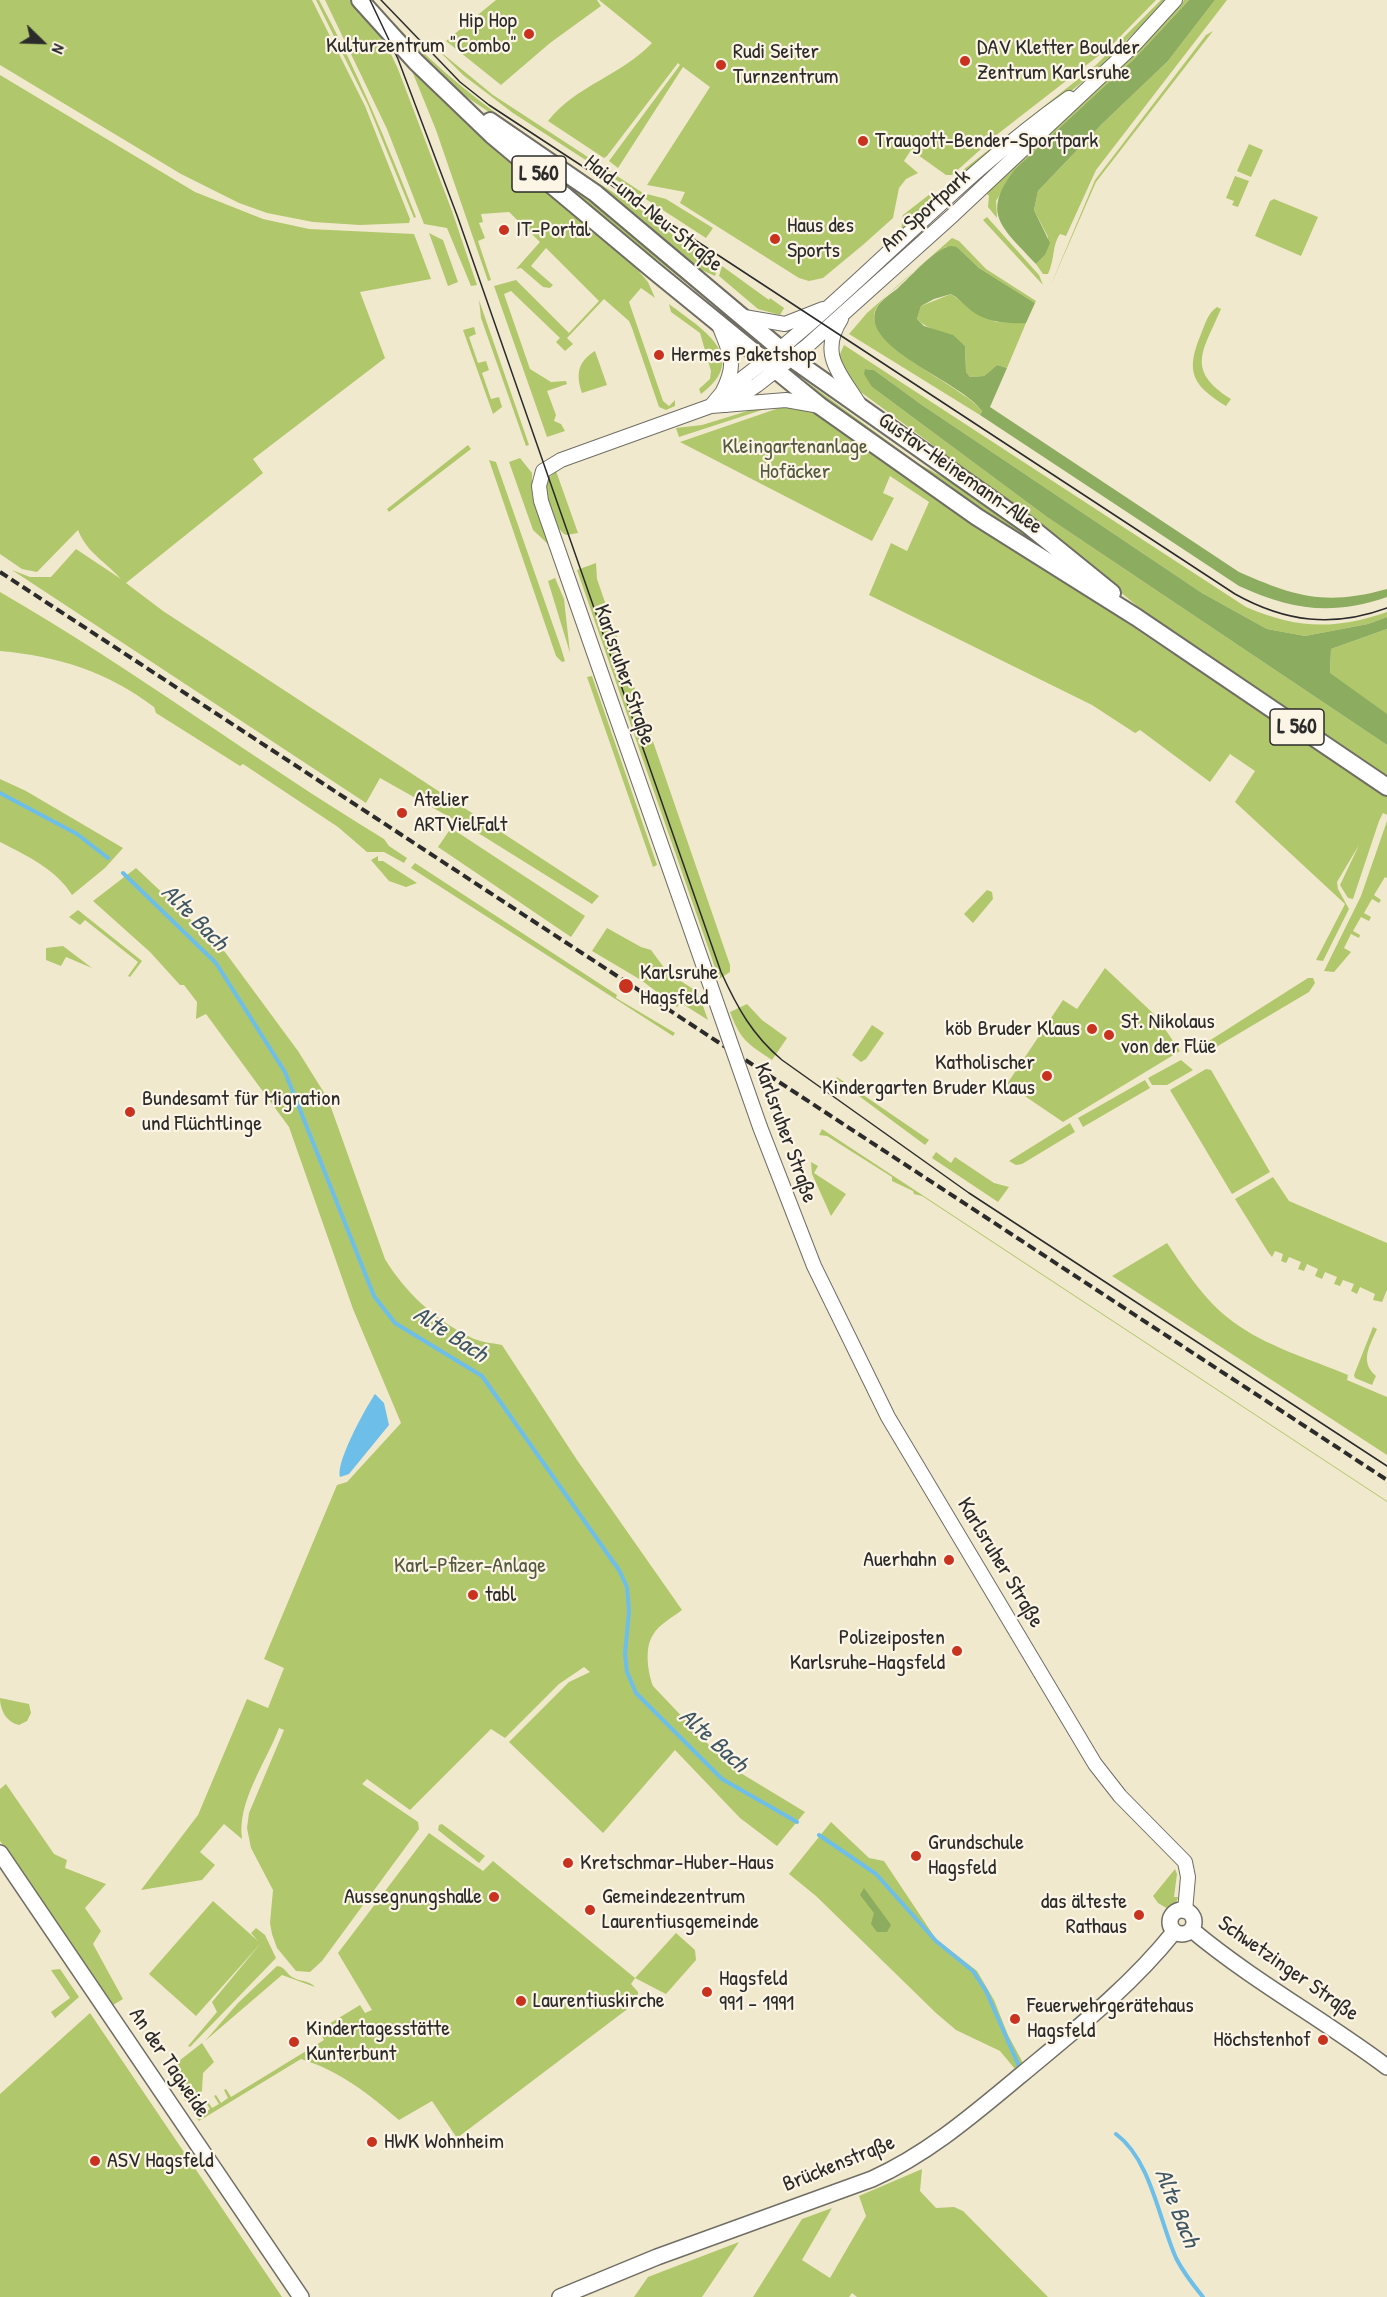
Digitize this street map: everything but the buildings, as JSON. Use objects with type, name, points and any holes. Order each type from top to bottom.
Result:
[{"type":"main road","name":"Haid-und-Neu-Straße","points":[[360,0],[416,62],[492,135],[771,366]]},
{"type":"main road","name":"Haid-und-Neu-Straße","points":[[459,102],[595,193],[787,354]]},
{"type":"main road","name":"Gustav-Heinemann-Allee","points":[[787,354],[1028,525],[1111,592],[1136,617]]},
{"type":"main road","name":"Gustav-Heinemann-Allee","points":[[771,366],[820,406],[977,517],[1136,617],[1387,787]]},
{"type":"main road","name":"An der Tagweide","points":[[0,1853],[301,2297]]},
{"type":"main road","points":[[1177,1911],[1185,1911],[1194,1918],[1192,1930],[1184,1935],[1174,1932],[1170,1925],[1171,1917],[1177,1911]]},
{"type":"main road","name":"Schwetzinger Straße","points":[[1192,1930],[1248,1974],[1336,2029],[1387,2067]]},
{"type":"main road","name":"Brückenstraße","points":[[560,2297],[666,2254],[872,2179],[904,2163],[971,2115],[1106,2004],[1174,1932]]},
{"type":"street","name":"Am Sportpark","points":[[787,354],[850,307],[986,185],[1151,28],[1175,0]]},
{"type":"street","name":"Am Sportpark","points":[[787,354],[833,305],[1006,148],[1046,114],[1100,76]]},
{"type":"street","points":[[744,317],[785,324],[833,305]]},
{"type":"street","points":[[850,307],[834,333],[831,352],[840,376],[862,409]]},
{"type":"street","points":[[717,322],[732,362],[724,399],[786,400],[820,406]]},
{"type":"street","name":"Karlsruher Straße","points":[[787,354],[711,406],[555,462],[545,468],[540,477],[541,501],[748,1097],[797,1226],[888,1417],[1073,1731],[1112,1787],[1185,1862],[1188,1877],[1185,1911]]},
{"type":"green space","points":[[0,0],[312,0],[365,106],[410,219],[409,223],[360,225],[313,222],[267,213],[239,203],[181,174],[0,65]]},
{"type":"green space","points":[[316,0],[319,0],[333,26],[359,80],[405,189],[416,217],[414,218],[368,105]]},
{"type":"green space","points":[[325,0],[353,0],[382,35],[398,69],[452,211],[477,285],[471,286],[447,228],[424,224],[387,129]]},
{"type":"green space","points":[[496,0],[597,0],[601,6],[550,43],[501,85],[446,41]]},
{"type":"green space","name":"Traugott-Bender-Sportpark","points":[[599,0],[1156,0],[1111,46],[999,133],[952,175],[946,175],[911,150],[904,161],[918,173],[906,179],[899,188],[893,218],[823,278],[809,281],[799,278],[680,203],[685,192],[647,185],[710,87],[683,67],[618,168],[609,161],[680,65],[678,63],[604,158],[548,121],[571,99],[627,64],[652,43]]},
{"type":"green space","points":[[1161,0],[1167,0],[1095,72],[967,174],[963,170],[1096,65]]},
{"type":"green space","points":[[1184,0],[1189,0],[1135,58],[1016,168],[996,201],[997,218],[988,207],[989,196],[986,193],[1142,46]]},
{"type":"green space","points":[[1189,0],[1215,0],[1168,61],[1102,124],[1038,191],[1034,210],[1050,243],[1045,255],[1036,264],[1013,239],[999,219],[997,209],[999,197],[1005,184],[1016,168],[1135,58]]},
{"type":"green space","points":[[1215,0],[1227,0],[1096,170],[1066,236],[1060,234],[1057,238],[1048,274],[1043,274],[1036,264],[1045,255],[1048,237],[1034,210],[1038,191],[1102,124],[1168,61]]},
{"type":"green space","points":[[394,23],[463,88],[501,117],[700,248],[699,250],[719,264],[715,276],[695,267],[585,176],[453,88],[391,27]]},
{"type":"green space","points":[[1213,31],[1096,182],[1050,287],[1095,180],[1206,35]]},
{"type":"green space","points":[[437,49],[493,95],[643,193],[666,199],[713,228],[706,238],[513,113],[463,75]]},
{"type":"green space","points":[[410,66],[621,251],[648,282],[655,298],[641,288],[629,302],[663,401],[669,406],[675,400],[675,406],[666,410],[659,407],[629,321],[604,299],[567,338],[573,344],[565,351],[556,342],[560,338],[511,291],[504,294],[530,369],[551,382],[566,381],[567,384],[547,391],[556,415],[554,421],[561,424],[565,431],[547,437],[494,286],[516,280],[569,333],[599,301],[546,248],[531,266],[553,285],[550,288],[543,287],[521,268],[516,269],[540,242],[509,212],[481,214],[483,222],[479,223],[485,238],[478,241],[491,280],[488,281],[436,130]]},
{"type":"green space","points":[[0,75],[195,192],[263,219],[309,229],[414,234],[431,279],[360,292],[385,358],[253,459],[263,473],[126,583],[163,611],[599,896],[592,904],[483,836],[380,778],[366,803],[12,570],[30,577],[51,577],[76,549],[121,579],[86,545],[78,530],[37,572],[22,569],[0,554]]},
{"type":"green space","points":[[1249,144],[1263,150],[1251,177],[1237,171]]},
{"type":"green space","points":[[538,160],[618,220],[764,342],[761,344],[564,186],[536,163]]},
{"type":"green space","points":[[1235,176],[1249,181],[1238,207],[1232,205],[1234,201],[1226,198]]},
{"type":"green space","points":[[930,194],[934,195],[936,200],[901,231],[903,215]]},
{"type":"green space","points":[[1274,199],[1318,217],[1301,256],[1255,236],[1270,201]]},
{"type":"green space","points":[[987,217],[1039,275],[1043,285],[983,220]]},
{"type":"green space","points":[[429,233],[443,240],[458,282],[448,286]]},
{"type":"green space","points":[[952,238],[959,241],[986,269],[1036,301],[1035,303],[979,268],[957,247],[946,247],[913,272]]},
{"type":"green space","points":[[950,246],[957,247],[979,268],[1035,303],[1026,323],[986,319],[951,294],[921,306],[917,319],[924,326],[953,335],[965,346],[966,372],[970,377],[984,376],[997,365],[1007,368],[990,407],[1239,572],[1277,588],[1311,596],[1346,597],[1387,589],[1387,597],[1348,607],[1312,608],[1276,601],[1239,586],[980,415],[982,411],[971,400],[899,352],[885,339],[876,326],[876,308],[930,258]]},
{"type":"green space","points":[[722,266],[784,308],[780,315],[758,309],[719,276]]},
{"type":"green space","points":[[951,294],[978,314],[996,322],[1026,323],[1007,368],[997,365],[984,376],[970,377],[966,372],[965,346],[917,319],[921,306]]},
{"type":"green space","points":[[888,295],[879,304],[874,318],[880,332],[913,362],[971,401],[982,411],[980,415],[849,334],[867,313]]},
{"type":"green space","points":[[479,300],[529,445],[526,446],[481,318]]},
{"type":"green space","points":[[669,304],[706,333],[716,344],[721,355],[722,367],[716,380],[701,394],[699,389],[710,379],[711,371],[700,333],[671,312]]},
{"type":"green space","points":[[1217,307],[1221,309],[1208,337],[1202,359],[1203,369],[1208,379],[1231,399],[1226,406],[1199,384],[1193,368],[1193,358],[1204,326]]},
{"type":"green space","points":[[474,327],[476,334],[469,337],[478,363],[486,361],[489,370],[482,373],[491,399],[499,397],[502,407],[493,414],[463,330]]},
{"type":"green space","points":[[844,345],[1246,607],[1283,620],[1316,624],[1350,622],[1387,612],[1387,617],[1368,624],[1305,636],[1267,629],[1202,593],[922,405],[874,370],[865,369],[872,387],[1047,517],[1387,745],[1387,778],[1153,619],[1091,568],[862,393],[854,386],[836,355],[840,354]]},
{"type":"green space","points":[[595,351],[607,385],[582,393],[579,380],[581,364]]},
{"type":"green space","points":[[865,369],[874,370],[922,405],[1202,593],[1267,629],[1305,636],[1368,624],[1387,617],[1387,629],[1331,649],[1330,673],[1387,714],[1387,745],[1047,517],[872,387],[864,374]]},
{"type":"green space","points":[[800,377],[919,464],[1013,521],[1081,574],[953,493],[797,380]]},
{"type":"green space","name":"Kleingartenanlage Hofäcker","points":[[783,404],[809,409],[824,416],[1152,640],[1387,795],[1387,815],[1383,813],[1379,821],[1353,899],[1348,898],[1340,885],[1359,845],[1337,882],[1338,889],[1349,909],[1323,961],[1316,960],[1345,904],[1235,802],[1255,771],[1230,754],[1210,782],[1140,730],[1135,733],[1092,705],[869,595],[891,543],[907,551],[929,502],[890,476],[883,493],[894,498],[872,541],[680,442],[782,407]]},
{"type":"green space","points":[[764,406],[771,407],[679,437],[676,428],[702,425]]},
{"type":"green space","points":[[468,445],[471,449],[389,512],[387,509]]},
{"type":"green space","points":[[520,458],[532,473],[532,495],[551,547],[533,530],[509,462]]},
{"type":"green space","points":[[489,460],[496,462],[565,661],[562,662],[556,656]]},
{"type":"green space","points":[[556,471],[578,533],[566,535],[557,526],[550,511],[546,486],[547,480]]},
{"type":"green space","points":[[596,563],[597,579],[730,965],[730,972],[719,979],[577,570]]},
{"type":"green space","points":[[555,578],[564,599],[570,653],[548,581]]},
{"type":"green space","points":[[0,592],[49,621],[384,839],[389,846],[407,858],[404,863],[384,852],[367,852],[338,827],[243,764],[240,766],[156,713],[154,707],[119,684],[62,662],[0,651]]},
{"type":"green space","points":[[1387,629],[1387,715],[1330,674],[1331,649]]},
{"type":"green space","points":[[592,676],[657,865],[653,867],[587,677]]},
{"type":"green space","points":[[0,779],[26,791],[123,848],[105,868],[72,895],[49,870],[0,842]]},
{"type":"green space","points":[[1387,821],[1387,878],[1385,877],[1374,895],[1381,900],[1379,903],[1372,899],[1364,913],[1371,917],[1369,921],[1361,917],[1353,931],[1360,935],[1359,938],[1351,934],[1344,948],[1351,952],[1334,972],[1324,971],[1361,896]]},
{"type":"green space","points":[[451,828],[585,916],[571,937],[438,847]]},
{"type":"green space","points":[[378,856],[378,861],[383,861],[417,883],[406,887],[389,881],[371,860]]},
{"type":"green space","points":[[415,863],[617,995],[616,998],[675,1033],[673,1036],[411,868]]},
{"type":"green space","name":"Karl-Pfizer-Anlage","points":[[136,868],[225,952],[298,1051],[328,1099],[385,1259],[393,1271],[411,1294],[433,1314],[474,1339],[502,1345],[577,1460],[682,1610],[658,1628],[650,1640],[648,1660],[653,1686],[729,1766],[805,1812],[777,1846],[740,1818],[675,1750],[603,1833],[509,1742],[569,1682],[590,1672],[584,1667],[559,1684],[505,1738],[491,1729],[410,1810],[367,1779],[362,1784],[418,1822],[419,1829],[322,1961],[310,1972],[296,1971],[277,1948],[270,1923],[273,1890],[251,1848],[247,1828],[249,1813],[284,1730],[279,1728],[248,1796],[242,1825],[242,1839],[224,1824],[200,1852],[215,1865],[202,1880],[141,1890],[198,1815],[247,1699],[268,1708],[284,1668],[264,1659],[337,1485],[347,1482],[401,1423],[353,1309],[289,1127],[206,1014],[196,1019],[197,1002],[184,985],[180,985],[150,952],[93,901]]},
{"type":"green space","points":[[987,890],[992,892],[993,899],[973,923],[964,914]]},
{"type":"green space","points":[[78,910],[142,961],[130,977],[128,976],[138,962],[85,920],[80,925],[69,917]]},
{"type":"green space","points":[[607,928],[651,950],[668,973],[698,992],[708,1020],[681,1003],[677,1007],[641,980],[592,951]]},
{"type":"green space","points":[[63,946],[92,968],[66,957],[61,966],[46,960],[46,948]]},
{"type":"green space","points":[[1105,968],[1156,1016],[1180,1051],[1063,1122],[1007,1084],[1063,1000],[1077,1009]]},
{"type":"green space","points":[[1308,978],[1313,978],[1315,983],[1309,992],[1206,1053],[1201,1046]]},
{"type":"green space","points":[[747,1004],[762,1020],[787,1038],[772,1060],[746,1040],[734,1022],[730,1012]]},
{"type":"green space","points":[[872,1025],[884,1033],[866,1059],[861,1062],[852,1055]]},
{"type":"green space","points":[[1181,1060],[1193,1070],[1167,1085],[1152,1085],[1148,1078]]},
{"type":"green space","points":[[1206,1069],[1211,1070],[1270,1172],[1232,1194],[1170,1090]]},
{"type":"green space","points":[[837,1077],[929,1140],[925,1145],[836,1079]]},
{"type":"green space","points":[[1145,1080],[1150,1088],[1083,1127],[1078,1118]]},
{"type":"green space","points":[[1070,1123],[1075,1132],[1022,1164],[1016,1165],[1009,1161]]},
{"type":"green space","points":[[822,1129],[1387,1502],[922,1196],[892,1181],[892,1177],[827,1136],[819,1135]]},
{"type":"green space","points":[[936,1152],[951,1163],[955,1157],[994,1183],[1009,1187],[998,1202],[932,1158]]},
{"type":"green space","points":[[811,1162],[818,1166],[814,1173],[846,1194],[831,1216],[812,1174]]},
{"type":"green space","points":[[1273,1177],[1289,1201],[1387,1243],[1387,1290],[1382,1302],[1373,1300],[1375,1294],[1360,1287],[1357,1294],[1351,1291],[1354,1284],[1343,1280],[1340,1286],[1334,1284],[1337,1277],[1325,1272],[1322,1279],[1315,1276],[1318,1269],[1307,1264],[1304,1271],[1298,1269],[1301,1262],[1289,1257],[1286,1263],[1281,1261],[1283,1254],[1275,1251],[1272,1257],[1235,1199]]},
{"type":"green space","points":[[1167,1243],[1204,1295],[1232,1321],[1273,1345],[1348,1375],[1347,1380],[1387,1397],[1387,1455],[1112,1276]]},
{"type":"green space","points":[[1373,1327],[1377,1329],[1369,1347],[1367,1359],[1371,1371],[1376,1376],[1372,1385],[1355,1378],[1354,1375]]},
{"type":"green space","points":[[0,1698],[29,1704],[31,1713],[27,1721],[19,1725],[7,1718],[1,1707]]},
{"type":"green space","points":[[6,1784],[54,1854],[67,1860],[65,1868],[106,1884],[85,1908],[101,1931],[93,1944],[123,1999],[113,2005],[0,1841],[0,1789]]},
{"type":"green space","points":[[831,1822],[869,1858],[884,1861],[936,1939],[977,1971],[994,2000],[1008,2035],[1023,2063],[1015,2069],[1000,2051],[956,2030],[816,1896],[789,1874]]},
{"type":"green space","points":[[442,1824],[485,1856],[479,1863],[438,1830],[439,1825]]},
{"type":"green space","points":[[429,1833],[483,1871],[493,1861],[635,1978],[631,1984],[638,1992],[638,2001],[457,2138],[432,2101],[399,2120],[353,2084],[329,2070],[301,2059],[199,2121],[191,2110],[197,2106],[203,2114],[210,2109],[205,2101],[207,2100],[212,2108],[219,2104],[214,2096],[216,2095],[221,2103],[228,2098],[224,2090],[226,2089],[231,2097],[324,2040],[319,2030],[360,2005],[365,2013],[372,2010],[338,1953]]},
{"type":"green space","points":[[1175,1869],[1177,1874],[1174,1897],[1178,1897],[1175,1907],[1168,1909],[1158,1903],[1153,1896]]},
{"type":"green space","points":[[864,1888],[891,1925],[887,1932],[877,1932],[871,1924],[874,1913],[860,1895]]},
{"type":"green space","points":[[213,1901],[258,1941],[251,1933],[256,1928],[265,1935],[276,1958],[190,2047],[188,2046],[217,2012],[212,2002],[261,1943],[196,2016],[149,1974]]},
{"type":"green space","points":[[676,1933],[695,1950],[696,1960],[666,1994],[635,1978]]},
{"type":"green space","points":[[277,1966],[292,1977],[315,1987],[282,1975],[205,2041],[238,2003]]},
{"type":"green space","points":[[60,1969],[79,1997],[55,2018],[51,2012],[70,1998],[51,1970]]},
{"type":"green space","name":"ASV Hagsfeld","points":[[90,2013],[282,2297],[0,2297],[0,2094]]},
{"type":"green space","points":[[202,2043],[214,2062],[203,2073],[202,2091],[186,2102],[166,2071]]},
{"type":"green space","points":[[922,2169],[920,2191],[936,2208],[954,2207],[963,2211],[1048,2297],[857,2297],[852,2293],[849,2297],[753,2297],[802,2219],[832,2208],[802,2260],[830,2278],[866,2216],[859,2196]]},
{"type":"green space","points":[[739,2242],[702,2297],[634,2297],[648,2277]]},
{"type":"water","points":[[375,1394],[384,1403],[389,1425],[349,1474],[340,1477],[342,1460],[347,1448]]},
{"type":"waterway","name":"Alte Bach","points":[[0,793],[77,834],[108,858]]},
{"type":"waterway","name":"Alte Bach","points":[[123,873],[216,963],[285,1072],[374,1296],[395,1323],[482,1376],[619,1570],[627,1587],[629,1611],[625,1654],[627,1672],[636,1693],[722,1779],[797,1822]]},
{"type":"waterway","name":"Alte Bach","points":[[819,1835],[876,1874],[936,1941],[973,1971],[986,1991],[1019,2066]]},
{"type":"waterway","name":"Alte Bach","points":[[1116,2134],[1138,2159],[1153,2192],[1176,2258],[1203,2297]]},
{"type":"tram line","points":[[370,0],[398,59],[458,218],[721,972],[746,1020],[762,1041],[782,1060],[969,1193],[1387,1466]]},
{"type":"tram line","points":[[381,0],[460,82],[489,105],[1235,594],[1272,611],[1310,619],[1348,618],[1387,608]]},
{"type":"railway","points":[[0,572],[1387,1480]]},
{"type":"place","name":"Hip Hop Kulturzentrum \"Combo\"","points":[[529,34]]},
{"type":"place","name":"DAV Kletter Boulder Zentrum Karlsruhe","points":[[965,61]]},
{"type":"place","name":"Rudi Seiter Turnzentrum","points":[[721,65]]},
{"type":"place","name":"Traugott-Bender-Sportpark","points":[[863,141]]},
{"type":"place","name":"IT-Portal","points":[[504,230]]},
{"type":"place","name":"Haus des Sports","points":[[775,239]]},
{"type":"place","name":"Hermes Paketshop","points":[[659,355]]},
{"type":"place","name":"Atelier ARTVielFalt","points":[[402,813]]},
{"type":"place","name":"Karlsruhe Hagsfeld","points":[[626,986]]},
{"type":"place","name":"köb Bruder Klaus","points":[[1092,1029]]},
{"type":"place","name":"St. Nikolaus von der Flüe","points":[[1109,1035]]},
{"type":"place","name":"Katholischer Kindergarten Bruder Klaus","points":[[1047,1076]]},
{"type":"place","name":"Bundesamt für Migration und Flüchtlinge","points":[[130,1112]]},
{"type":"place","name":"Auerhahn","points":[[949,1560]]},
{"type":"place","name":"tabl","points":[[473,1595]]},
{"type":"place","name":"Polizeiposten Karlsruhe-Hagsfeld","points":[[957,1651]]},
{"type":"place","name":"Grundschule Hagsfeld","points":[[916,1856]]},
{"type":"place","name":"Kretschmar-Huber-Haus","points":[[568,1863]]},
{"type":"place","name":"Aussegnungshalle","points":[[494,1897]]},
{"type":"place","name":"Gemeindezentrum Laurentiusgemeinde","points":[[590,1910]]},
{"type":"place","name":"das älteste Rathaus","points":[[1139,1915]]},
{"type":"place","name":"Hagsfeld 991 - 1991","points":[[707,1992]]},
{"type":"place","name":"Laurentiuskirche","points":[[521,2001]]},
{"type":"place","name":"Feuerwehrgerätehaus Hagsfeld","points":[[1015,2019]]},
{"type":"place","name":"Höchstenhof","points":[[1323,2040]]},
{"type":"place","name":"Kindertagesstätte Kunterbunt","points":[[294,2042]]},
{"type":"place","name":"HWK Wohnheim","points":[[372,2142]]},
{"type":"place","name":"ASV Hagsfeld","points":[[95,2161]]}]
